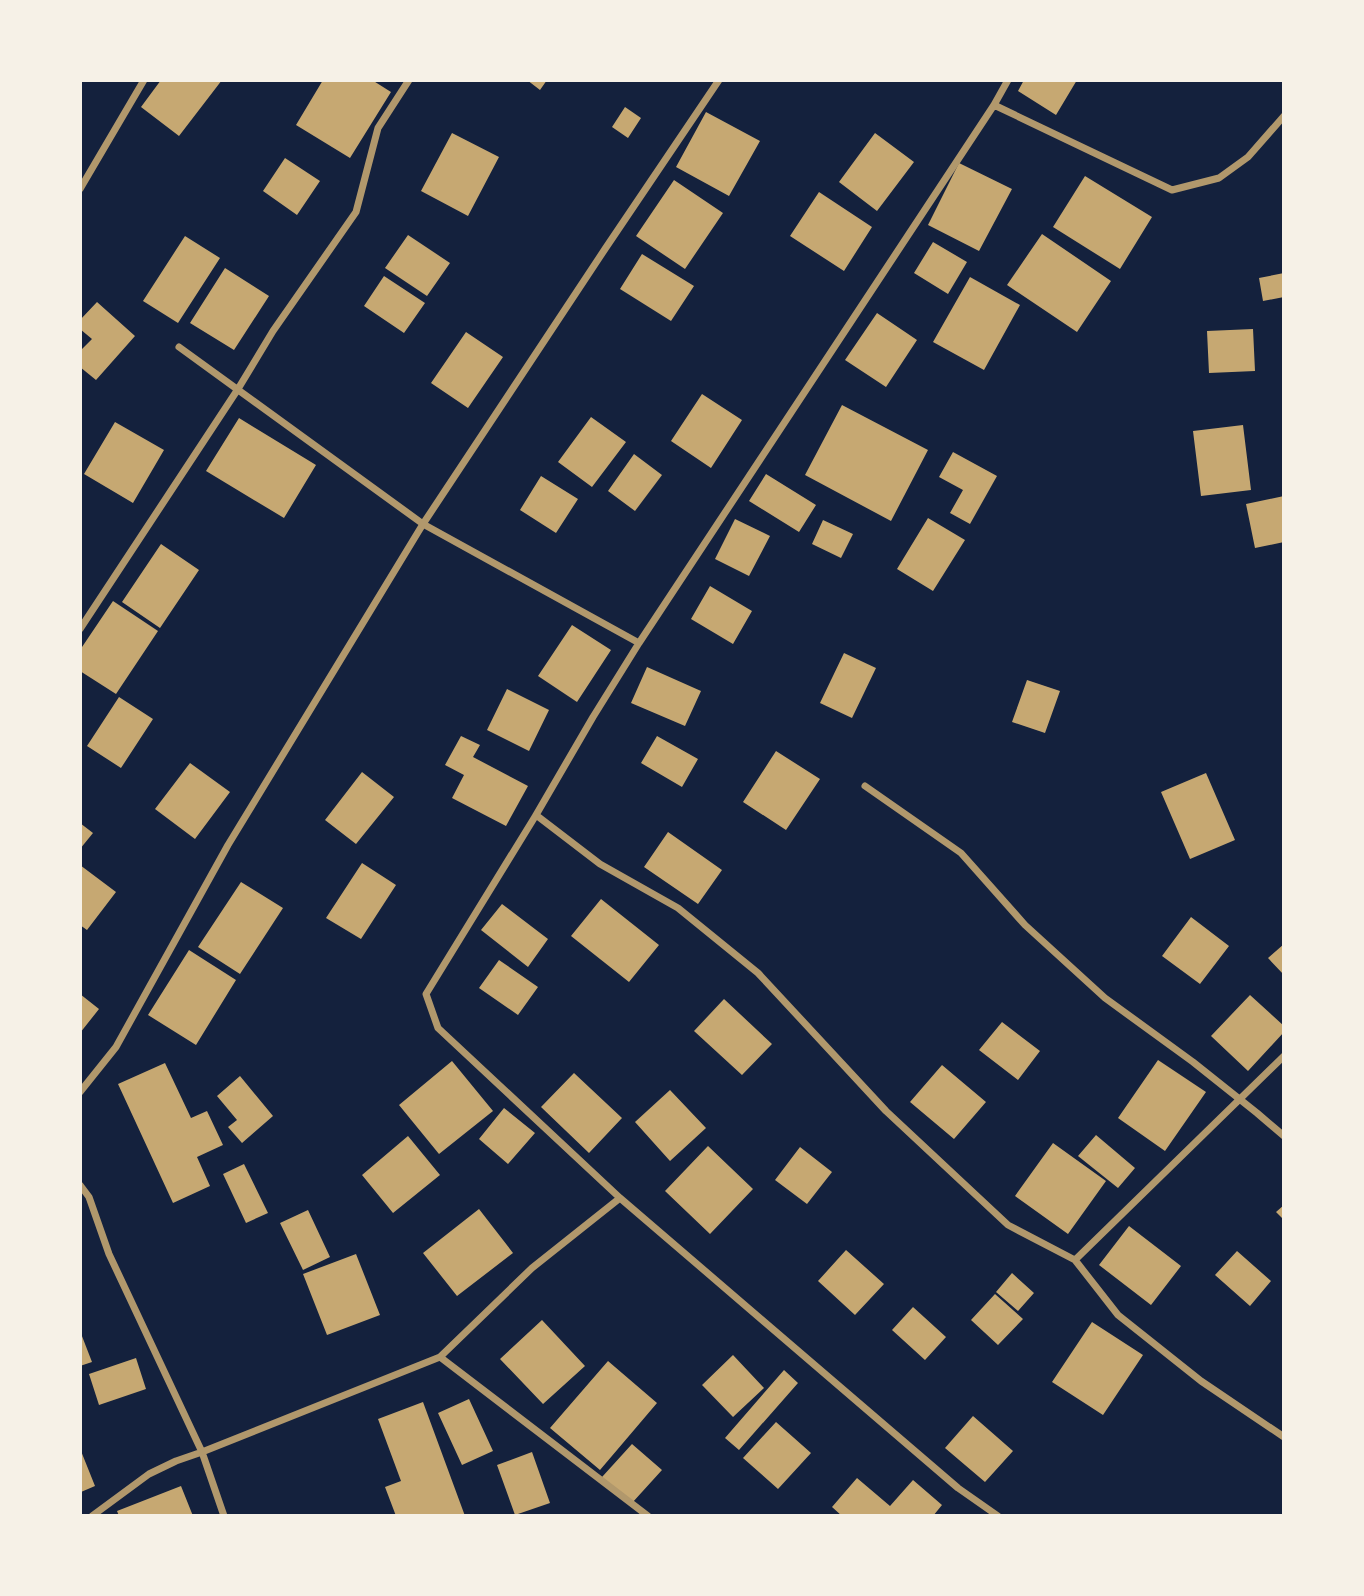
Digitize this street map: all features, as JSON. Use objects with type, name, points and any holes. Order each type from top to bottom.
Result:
[{"type":"street","points":[[80,189],[144,80]]},
{"type":"street","points":[[80,629],[238,389],[273,331],[356,212],[378,128],[409,80]]},
{"type":"street","points":[[80,1092],[116,1047],[228,845],[423,524],[719,80]]},
{"type":"street","points":[[998,1516],[958,1488],[620,1198],[438,1028],[426,994],[639,643],[1008,80]]},
{"type":"street","points":[[994,105],[1172,190],[1219,178],[1248,158],[1283,116]]},
{"type":"street","points":[[179,347],[423,524],[639,643]]},
{"type":"street","points":[[865,786],[961,853],[1024,926],[1105,998],[1193,1062],[1283,1136]]},
{"type":"street","points":[[536,816],[600,864],[678,908],[758,973],[886,1111],[1008,1225],[1075,1260],[1118,1315],[1201,1381],[1283,1437]]},
{"type":"street","points":[[1075,1260],[1283,1056]]},
{"type":"street","points":[[80,1185],[89,1197],[109,1254],[202,1452],[224,1516]]},
{"type":"street","points":[[92,1516],[149,1474],[176,1461],[440,1357],[532,1268],[620,1198]]},
{"type":"street","points":[[440,1357],[648,1516]]},
{"type":"building","points":[[161,80],[222,80],[179,136],[141,107]]},
{"type":"building","points":[[323,80],[372,80],[391,92],[350,158],[296,125]]},
{"type":"building","points":[[527,80],[547,80],[540,90]]},
{"type":"building","points":[[1024,80],[1077,80],[1056,115],[1018,91]]},
{"type":"building","points":[[625,107],[641,118],[628,138],[612,127]]},
{"type":"building","points":[[706,112],[760,141],[729,196],[676,167]]},
{"type":"building","points":[[452,133],[499,157],[468,216],[421,191]]},
{"type":"building","points":[[875,133],[914,162],[877,211],[839,182]]},
{"type":"building","points":[[285,158],[320,181],[297,215],[263,191]]},
{"type":"building","points":[[959,163],[1012,189],[979,251],[928,225]]},
{"type":"building","points":[[1085,176],[1152,217],[1120,269],[1053,227]]},
{"type":"building","points":[[674,180],[723,213],[685,269],[636,236]]},
{"type":"building","points":[[819,192],[872,227],[844,271],[790,236]]},
{"type":"building","points":[[1042,234],[1111,281],[1077,332],[1007,285]]},
{"type":"building","points":[[408,235],[450,263],[427,296],[385,268]]},
{"type":"building","points":[[185,236],[220,258],[178,323],[143,301]]},
{"type":"building","points":[[933,242],[967,262],[948,294],[914,273]]},
{"type":"building","points":[[642,254],[694,286],[671,321],[620,289]]},
{"type":"building","points":[[225,268],[269,296],[234,350],[190,323]]},
{"type":"building","points":[[1284,273],[1284,297],[1263,301],[1259,278]]},
{"type":"building","points":[[384,276],[425,303],[404,333],[364,306]]},
{"type":"building","points":[[970,277],[1020,305],[984,370],[933,342]]},
{"type":"building","points":[[97,302],[135,336],[96,380],[80,367],[80,351],[92,339],[80,329],[80,320]]},
{"type":"building","points":[[877,313],[917,340],[886,387],[845,360]]},
{"type":"building","points":[[1253,329],[1255,371],[1209,373],[1207,331]]},
{"type":"building","points":[[466,332],[503,357],[468,408],[431,383]]},
{"type":"building","points":[[702,394],[742,420],[711,468],[671,441]]},
{"type":"building","points":[[842,405],[928,450],[891,521],[805,475]]},
{"type":"building","points":[[591,417],[626,442],[592,487],[558,462]]},
{"type":"building","points":[[239,418],[316,465],[284,518],[206,471]]},
{"type":"building","points":[[115,422],[164,450],[133,503],[84,474]]},
{"type":"building","points":[[1243,425],[1251,490],[1201,496],[1193,431]]},
{"type":"building","points":[[953,452],[997,476],[970,524],[950,513],[963,490],[939,477]]},
{"type":"building","points":[[634,454],[662,475],[635,511],[608,491]]},
{"type":"building","points":[[766,474],[816,505],[799,532],[749,501]]},
{"type":"building","points":[[541,476],[578,499],[556,533],[520,510]]},
{"type":"building","points":[[1284,496],[1284,542],[1255,548],[1246,504]]},
{"type":"building","points":[[928,518],[965,540],[933,591],[897,569]]},
{"type":"building","points":[[735,519],[770,536],[749,576],[715,559]]},
{"type":"building","points":[[823,520],[853,534],[841,558],[812,544]]},
{"type":"building","points":[[161,544],[199,570],[160,628],[122,602]]},
{"type":"building","points":[[710,586],[752,611],[733,644],[691,619]]},
{"type":"building","points":[[113,601],[158,631],[116,694],[80,671],[80,650]]},
{"type":"building","points":[[572,625],[611,650],[577,702],[538,676]]},
{"type":"building","points":[[844,653],[876,668],[852,718],[820,703]]},
{"type":"building","points":[[647,667],[701,691],[685,726],[631,703]]},
{"type":"building","points":[[1027,680],[1060,691],[1045,733],[1012,722]]},
{"type":"building","points":[[507,689],[549,710],[529,751],[487,730]]},
{"type":"building","points":[[119,697],[153,719],[121,768],[87,746]]},
{"type":"building","points":[[461,736],[480,745],[473,757],[528,786],[506,826],[452,798],[464,775],[445,765]]},
{"type":"building","points":[[657,736],[698,759],[682,787],[641,763]]},
{"type":"building","points":[[776,751],[820,779],[786,830],[743,802]]},
{"type":"building","points":[[190,763],[230,792],[195,839],[155,809]]},
{"type":"building","points":[[362,772],[394,797],[356,844],[325,820]]},
{"type":"building","points":[[1206,773],[1235,840],[1190,859],[1161,792]]},
{"type":"building","points":[[80,823],[93,833],[80,849]]},
{"type":"building","points":[[668,832],[722,870],[698,904],[644,867]]},
{"type":"building","points":[[362,863],[396,885],[361,939],[326,918]]},
{"type":"building","points":[[80,865],[116,892],[87,930],[80,925]]},
{"type":"building","points":[[241,882],[283,908],[240,974],[198,947]]},
{"type":"building","points":[[601,899],[659,945],[629,982],[571,936]]},
{"type":"building","points":[[502,904],[548,939],[528,967],[481,930]]},
{"type":"building","points":[[1191,917],[1229,946],[1200,984],[1162,956]]},
{"type":"building","points":[[1284,944],[1284,975],[1268,958]]},
{"type":"building","points":[[189,950],[236,980],[196,1045],[148,1015]]},
{"type":"building","points":[[499,960],[538,987],[518,1015],[479,988]]},
{"type":"building","points":[[80,994],[99,1009],[80,1033]]},
{"type":"building","points":[[1250,995],[1284,1026],[1284,1032],[1248,1071],[1211,1036]]},
{"type":"building","points":[[724,999],[772,1044],[742,1075],[694,1031]]},
{"type":"building","points":[[1002,1022],[1040,1051],[1018,1080],[979,1050]]},
{"type":"building","points":[[1158,1060],[1206,1092],[1165,1151],[1118,1118]]},
{"type":"building","points":[[452,1061],[493,1111],[439,1154],[399,1105]]},
{"type":"building","points":[[165,1063],[191,1118],[207,1111],[223,1145],[197,1157],[210,1186],[173,1203],[118,1084]]},
{"type":"building","points":[[942,1065],[986,1102],[954,1139],[910,1102]]},
{"type":"building","points":[[574,1073],[622,1118],[589,1153],[541,1107]]},
{"type":"building","points":[[240,1076],[273,1116],[242,1143],[228,1127],[237,1120],[217,1096]]},
{"type":"building","points":[[670,1090],[706,1128],[670,1161],[635,1122]]},
{"type":"building","points":[[504,1108],[535,1133],[508,1164],[479,1139]]},
{"type":"building","points":[[1096,1135],[1135,1168],[1118,1188],[1078,1156]]},
{"type":"building","points":[[408,1136],[440,1175],[393,1213],[362,1175]]},
{"type":"building","points":[[1053,1143],[1106,1181],[1068,1234],[1015,1196]]},
{"type":"building","points":[[708,1146],[753,1189],[710,1234],[665,1191]]},
{"type":"building","points":[[800,1147],[832,1172],[807,1204],[775,1180]]},
{"type":"building","points":[[244,1164],[268,1213],[246,1223],[223,1174]]},
{"type":"building","points":[[1284,1205],[1284,1220],[1276,1212]]},
{"type":"building","points":[[479,1209],[513,1253],[457,1296],[423,1253]]},
{"type":"building","points":[[308,1210],[330,1257],[303,1270],[280,1223]]},
{"type":"building","points":[[1129,1226],[1181,1266],[1151,1305],[1099,1265]]},
{"type":"building","points":[[846,1250],[884,1284],[855,1315],[818,1281]]},
{"type":"building","points":[[1237,1251],[1271,1281],[1250,1306],[1215,1275]]},
{"type":"building","points":[[356,1254],[380,1315],[327,1335],[303,1274]]},
{"type":"building","points":[[1012,1273],[1034,1293],[1018,1311],[996,1292]]},
{"type":"building","points":[[995,1294],[1023,1319],[998,1345],[971,1320]]},
{"type":"building","points":[[913,1307],[946,1337],[925,1360],[892,1330]]},
{"type":"building","points":[[542,1320],[585,1366],[543,1404],[500,1359]]},
{"type":"building","points":[[1092,1322],[1143,1355],[1103,1415],[1052,1382]]},
{"type":"building","points":[[80,1331],[92,1362],[80,1366]]},
{"type":"building","points":[[733,1355],[764,1388],[733,1417],[702,1385]]},
{"type":"building","points":[[136,1358],[146,1389],[99,1405],[89,1374]]},
{"type":"building","points":[[608,1361],[657,1403],[600,1470],[550,1428]]},
{"type":"building","points":[[784,1370],[798,1383],[739,1450],[725,1438]]},
{"type":"building","points":[[469,1399],[493,1451],[462,1465],[438,1413]]},
{"type":"building","points":[[423,1402],[465,1516],[396,1516],[385,1487],[401,1481],[378,1419]]},
{"type":"building","points":[[973,1416],[1013,1451],[985,1482],[945,1448]]},
{"type":"building","points":[[776,1422],[811,1453],[778,1489],[743,1458]]},
{"type":"building","points":[[632,1444],[662,1470],[632,1503],[602,1477]]},
{"type":"building","points":[[81,1451],[95,1486],[81,1492]]},
{"type":"building","points":[[532,1452],[550,1503],[515,1515],[497,1465]]},
{"type":"building","points":[[857,1478],[890,1506],[913,1480],[942,1505],[933,1516],[842,1516],[832,1507]]},
{"type":"building","points":[[181,1486],[193,1516],[119,1516],[117,1511]]}]
